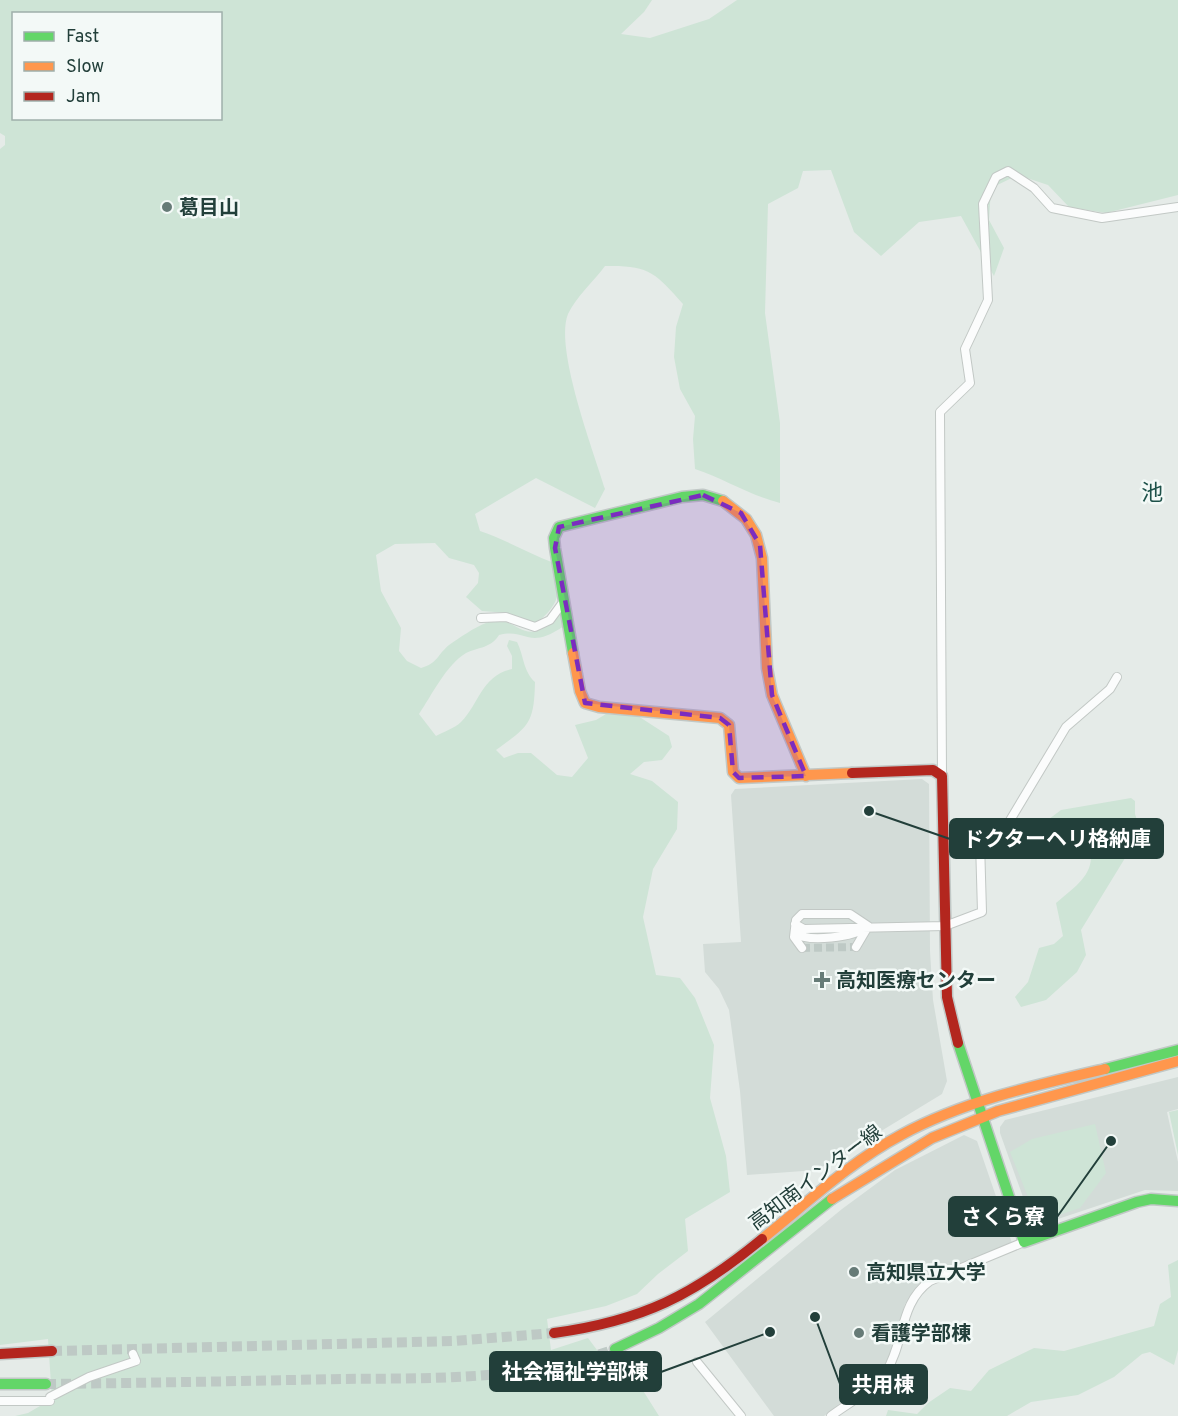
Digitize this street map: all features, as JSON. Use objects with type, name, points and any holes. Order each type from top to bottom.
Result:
[{"type":"street","points":[[1024,1242],[957,1042],[947,997],[942,776],[940,412],[970,383],[965,349],[988,300],[983,204],[996,177],[1008,171],[1034,188],[1053,208],[1102,218],[1178,207]]},
{"type":"street","points":[[806,776],[772,695],[767,668],[760,545],[746,519],[725,502],[703,495],[681,497],[559,527],[554,538],[580,691],[585,703],[599,707],[725,720],[730,730],[735,776],[742,778],[806,776],[924,770],[933,770],[942,776]]},
{"type":"street","points":[[481,618],[506,617],[522,625],[543,626],[564,601]]},
{"type":"street","points":[[795,924],[804,929],[945,926],[982,912],[980,842],[1009,822],[1066,727],[1110,689],[1117,677]]},
{"type":"street","points":[[802,948],[796,942],[795,924],[802,914],[854,915],[868,926]]},
{"type":"street","points":[[795,933],[803,937],[850,936],[868,926]]},
{"type":"street","points":[[856,947],[868,926]]},
{"type":"street","name":"高知南インター線","points":[[554,1333],[602,1326],[630,1318],[684,1293],[735,1261],[829,1183],[882,1147],[924,1123],[978,1104],[1178,1050]]},
{"type":"street","name":"高知南インター線","points":[[615,1349],[659,1328],[699,1304],[835,1197],[882,1166],[932,1138],[983,1117],[1178,1061]]},
{"type":"street","points":[[831,1416],[884,1375],[892,1361],[910,1302],[919,1289],[930,1281],[1024,1242],[1137,1202],[1151,1199],[1178,1201]]},
{"type":"street","points":[[0,1354],[52,1351]]},
{"type":"street","points":[[0,1401],[50,1401],[50,1397],[89,1377],[136,1361],[133,1354]]},
{"type":"street","points":[[697,1362],[741,1416]]},
{"type":"street","points":[[0,1384],[46,1384]]},
{"type":"highlighted area","points":[[703,495],[741,513],[760,545],[772,695],[806,776],[739,778],[733,772],[729,725],[720,718],[585,703],[555,548],[559,527]]},
{"type":"shaded area","name":"高知医療センター","points":[[922,779],[929,784],[930,951],[933,1000],[947,1081],[942,1094],[817,1170],[747,1175],[740,1091],[729,1010],[719,989],[705,972],[703,944],[741,942],[731,795],[735,789]]},
{"type":"shaded area","points":[[1178,1077],[1178,1109],[1167,1112],[1178,1162],[1178,1191],[1145,1190],[1037,1226],[1033,1225],[1000,1133],[1000,1127],[1005,1120]]},
{"type":"shaded area","name":"高知県立大学","points":[[964,1135],[977,1141],[1012,1243],[930,1276],[918,1286],[905,1304],[892,1353],[884,1369],[824,1416],[774,1416],[705,1322],[842,1209],[895,1170]]},
{"type":"green space","points":[[0,0],[652,0],[644,12],[621,34],[650,38],[709,19],[737,0],[1178,0],[1178,195],[1106,213],[1069,207],[1048,185],[1018,175],[991,188],[989,220],[1004,248],[994,276],[961,216],[919,222],[881,256],[854,232],[831,170],[803,171],[798,188],[768,204],[765,313],[780,423],[780,503],[695,469],[693,439],[695,416],[680,389],[674,357],[676,327],[683,304],[665,284],[650,273],[631,267],[605,266],[571,308],[565,330],[566,350],[577,400],[605,489],[595,508],[536,478],[475,514],[480,531],[554,563],[558,589],[555,602],[546,615],[538,622],[524,622],[508,613],[482,611],[466,597],[478,583],[479,573],[474,565],[449,558],[435,543],[395,544],[376,555],[381,591],[401,628],[399,651],[407,661],[421,668],[434,661],[453,642],[486,623],[506,622],[529,632],[537,631],[561,613],[564,626],[552,633],[535,638],[516,634],[499,635],[488,645],[459,658],[446,673],[419,714],[436,736],[461,722],[487,684],[502,672],[512,669],[512,656],[507,646],[509,640],[517,642],[526,668],[535,682],[533,707],[528,723],[496,750],[504,758],[518,753],[531,753],[557,775],[572,777],[588,758],[575,725],[596,720],[606,714],[638,716],[669,736],[672,747],[662,760],[644,762],[630,774],[652,781],[678,802],[677,829],[653,869],[643,917],[656,975],[680,978],[695,998],[714,1045],[710,1098],[726,1156],[730,1192],[685,1219],[688,1251],[637,1294],[606,1306],[547,1319],[551,1350],[588,1338],[609,1366],[630,1365],[646,1356],[642,1389],[659,1416],[15,1416],[28,1413],[52,1399],[48,1339],[0,1345],[0,149],[5,145],[5,136],[0,133]]},
{"type":"green space","points":[[1131,798],[1135,801],[1135,814],[1141,832],[1081,930],[1086,955],[1077,972],[1046,1000],[1021,1007],[1015,997],[1028,982],[1039,948],[1054,944],[1063,936],[1056,903],[1076,886],[1090,865],[1089,847],[1059,847],[1045,822],[1061,810]]},
{"type":"green space","points":[[1178,1110],[1178,1155],[1169,1112]]},
{"type":"green space","points":[[1095,1124],[1106,1173],[1080,1208],[1038,1222],[1010,1152],[1032,1139]]},
{"type":"green space","points":[[1178,1260],[1178,1350],[1174,1365],[1150,1352],[1142,1354],[1114,1377],[1078,1395],[1031,1402],[1007,1416],[886,1416],[888,1410],[917,1414],[928,1403],[950,1388],[971,1391],[989,1370],[1034,1348],[1064,1351],[1154,1326],[1160,1304],[1171,1297],[1168,1265]]},
{"type":"tunnel","points":[[802,948],[856,947]]},
{"type":"tunnel","points":[[52,1351],[454,1341],[554,1333]]},
{"type":"tunnel","points":[[46,1384],[479,1376],[548,1367],[615,1349]]},
{"type":"traffic: fast","points":[[573,653],[555,548],[554,538],[559,527],[682,497],[703,495],[723,501]]},
{"type":"traffic: fast","points":[[958,1043],[1024,1242],[1137,1202],[1151,1199],[1178,1201]]},
{"type":"traffic: fast","points":[[1105,1069],[1178,1050]]},
{"type":"traffic: fast","points":[[615,1349],[659,1328],[699,1304],[832,1199]]},
{"type":"traffic: fast","points":[[0,1384],[46,1384]]},
{"type":"traffic: slow","points":[[723,501],[746,519],[756,535],[762,558],[767,668],[772,695],[806,776]]},
{"type":"traffic: slow","points":[[573,653],[580,691],[585,703],[599,707],[720,718],[729,725],[733,772],[739,778],[852,773]]},
{"type":"traffic: slow","points":[[832,1199],[932,1138],[998,1111],[1178,1061]]},
{"type":"traffic: slow","points":[[762,1239],[864,1158],[925,1123],[1001,1095],[1105,1069]]},
{"type":"traffic: jam","points":[[852,773],[933,770],[942,776],[947,997],[958,1043]]},
{"type":"traffic: jam","points":[[554,1333],[614,1321],[666,1302],[713,1276],[762,1239]]},
{"type":"traffic: jam","points":[[0,1354],[52,1351]]},
{"type":"place","name":"葛目山","points":[[167,207]]},
{"type":"place","name":"ドクターヘリ格納庫","points":[[869,811]]},
{"type":"place","name":"高知医療センター","points":[[822,980]]},
{"type":"place","name":"さくら寮","points":[[1111,1141]]},
{"type":"place","name":"高知県立大学","points":[[854,1272]]},
{"type":"place","name":"共用棟","points":[[815,1317]]},
{"type":"place","name":"社会福祉学部棟","points":[[770,1332]]},
{"type":"place","name":"看護学部棟","points":[[859,1333]]},
{"type":"district","name":"池","points":[[1152,492]]}]
